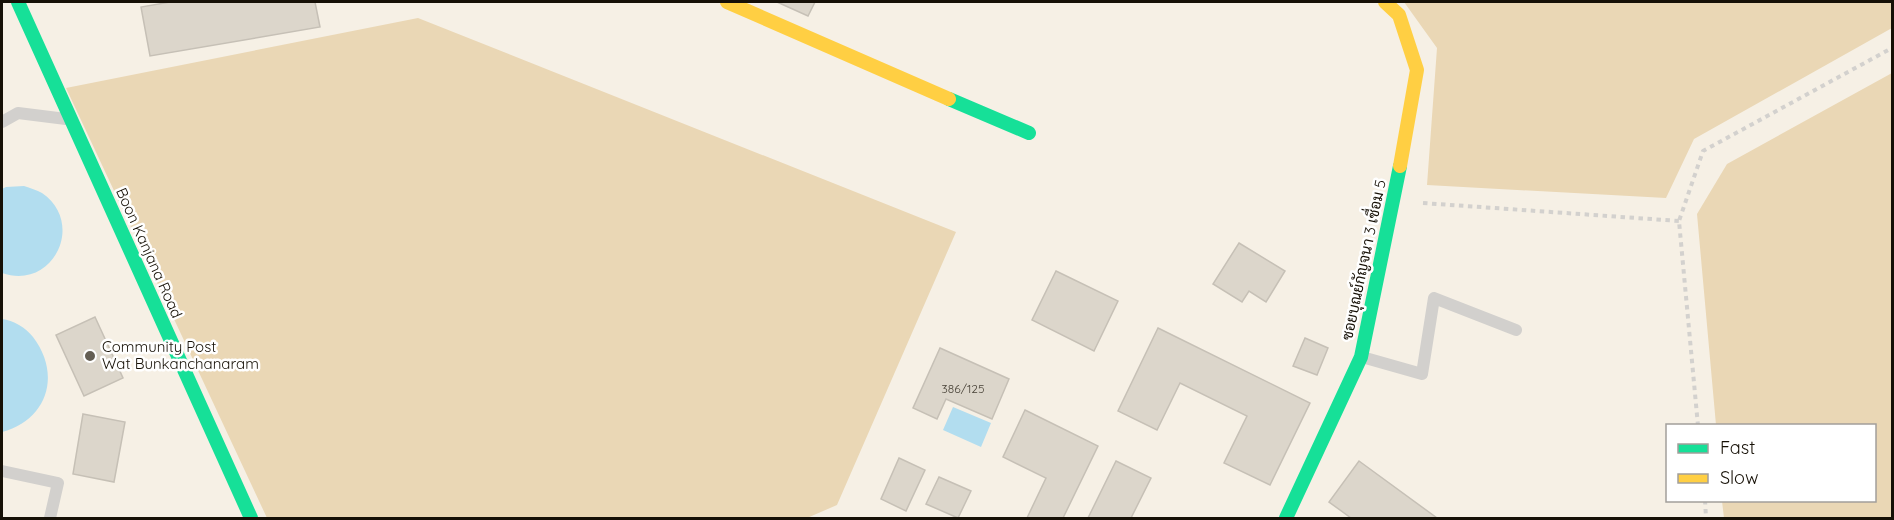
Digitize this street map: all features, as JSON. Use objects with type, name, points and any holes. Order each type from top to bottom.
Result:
[{"type":"street","name":"Boon Kanjana Road","points":[[18,2],[251,519]]},
{"type":"street","points":[[727,2],[1029,133]]},
{"type":"street","name":"ซอยบุณย์กัญจนา 3 เชื่อม 5","points":[[1286,519],[1361,357],[1394,201],[1417,70],[1399,15],[1385,2]]},
{"type":"lane","points":[[2,122],[18,113],[71,120]]},
{"type":"lane","points":[[1361,357],[1422,374],[1434,298],[1516,330]]},
{"type":"lane","points":[[2,471],[58,483],[50,519]]},
{"type":"path","points":[[1698,424],[1679,221],[1703,151],[1893,48]]},
{"type":"path","points":[[1394,201],[1679,221]]},
{"type":"path","points":[[1705,502],[1706,519]]},
{"type":"shaded area","points":[[1404,2],[1892,2],[1892,28],[1694,139],[1666,198],[1427,185],[1437,48]]},
{"type":"shaded area","points":[[418,18],[956,232],[837,505],[807,518],[267,518],[66,88]]},
{"type":"shaded area","points":[[1892,73],[1892,518],[1724,518],[1722,502],[1876,502],[1876,424],[1716,424],[1697,214],[1727,164]]},
{"type":"water","points":[[24,186],[42,193],[55,206],[61,221],[62,236],[58,251],[49,264],[36,272],[20,276],[2,273],[2,189]]},
{"type":"water","points":[[2,319],[19,325],[33,337],[47,366],[48,381],[39,407],[30,417],[2,432]]},
{"type":"water","points":[[953,407],[991,423],[981,447],[943,430]]},
{"type":"building","points":[[170,2],[315,2],[320,27],[150,56],[141,7]]},
{"type":"building","points":[[777,2],[815,2],[808,16]]},
{"type":"building","points":[[1239,243],[1285,271],[1266,302],[1249,291],[1242,302],[1213,284]]},
{"type":"building","points":[[1056,271],[1118,301],[1094,351],[1032,320]]},
{"type":"building","name":"Community Post Wat Bunkanchanaram","points":[[95,317],[123,378],[84,396],[56,335]]},
{"type":"building","points":[[1158,328],[1310,403],[1270,485],[1224,463],[1247,416],[1180,383],[1157,430],[1118,411]]},
{"type":"building","points":[[1305,338],[1328,348],[1317,375],[1293,366]]},
{"type":"building","points":[[940,348],[1009,379],[992,419],[946,399],[937,419],[913,408]]},
{"type":"building","points":[[1025,410],[1098,446],[1063,518],[1027,518],[1046,478],[1003,457]]},
{"type":"building","points":[[83,414],[125,422],[114,482],[73,474]]},
{"type":"building","points":[[899,458],[925,470],[906,511],[881,499]]},
{"type":"building","points":[[1116,461],[1151,478],[1131,518],[1088,518]]},
{"type":"building","points":[[1359,461],[1437,518],[1351,518],[1329,502]]},
{"type":"building","points":[[939,477],[971,491],[958,518],[926,504]]},
{"type":"traffic: fast","points":[[18,2],[251,518]]},
{"type":"traffic: fast","points":[[949,99],[1029,133]]},
{"type":"traffic: fast","points":[[1286,518],[1361,357],[1400,166]]},
{"type":"traffic: slow","points":[[727,2],[949,99]]},
{"type":"traffic: slow","points":[[1385,2],[1399,15],[1417,70],[1400,166]]},
{"type":"place","name":"Community Post Wat Bunkanchanaram","points":[[90,356]]}]
